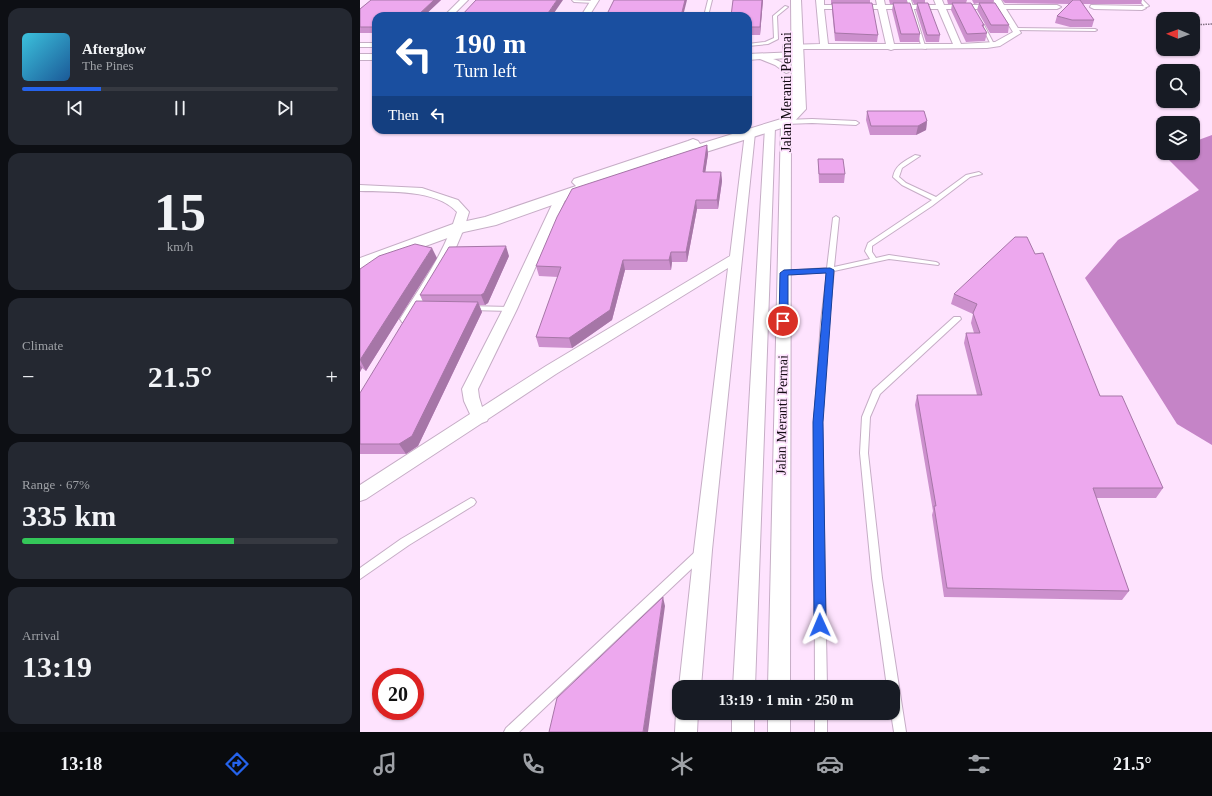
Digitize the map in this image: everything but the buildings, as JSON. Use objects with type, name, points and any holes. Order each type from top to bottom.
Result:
[{"type":"street","points":[[452,12],[464,0]]},
{"type":"street","points":[[752,128],[774,117],[786,107],[799,109],[791,50],[796,0]]},
{"type":"street","points":[[824,47],[820,3],[940,3],[972,7],[999,3],[1058,7],[1053,0]]},
{"type":"street","points":[[1112,0],[1119,7]]},
{"type":"street","points":[[587,12],[594,1]]},
{"type":"street","points":[[881,3],[891,48]]},
{"type":"street","points":[[940,3],[958,47]]},
{"type":"street","points":[[752,54],[824,47],[924,48],[993,45],[1016,31],[999,3]]},
{"type":"street","name":"Jalan Meranti Permai","points":[[779,680],[786,70],[791,50],[786,4]]},
{"type":"street","points":[[1094,7],[1119,7],[1142,4]]},
{"type":"street","points":[[360,45],[372,45]]},
{"type":"street","points":[[752,53],[768,48],[791,50]]},
{"type":"street","points":[[360,53],[372,53]]},
{"type":"street","points":[[752,55],[772,60],[786,70]]},
{"type":"street","points":[[360,57],[372,57]]},
{"type":"street","points":[[752,129],[770,127],[786,107]]},
{"type":"street","name":"Jalan Meranti Permai","points":[[744,680],[768,208],[770,127]]},
{"type":"street","points":[[460,228],[474,217],[722,134]]},
{"type":"street","points":[[360,263],[460,228],[485,222],[560,198],[735,134]]},
{"type":"street","points":[[691,680],[703,550],[737,257],[749,134]]},
{"type":"street","points":[[360,188],[418,190],[454,202],[463,212],[460,228],[418,308],[398,333]]},
{"type":"street","points":[[482,417],[475,409],[470,399],[470,390],[510,309],[560,198]]},
{"type":"street","points":[[360,494],[482,417],[551,370],[737,257]]},
{"type":"street","points":[[686,732],[687,720]]},
{"type":"street","points":[[742,732],[743,720]]},
{"type":"street","points":[[779,720],[779,732]]},
{"type":"lane","points":[[574,0],[594,1]]},
{"type":"lane","points":[[707,12],[710,0]]},
{"type":"lane","points":[[910,3],[924,48]]},
{"type":"lane","points":[[752,45],[773,41],[776,38],[776,16],[786,4]]},
{"type":"lane","points":[[979,20],[993,45]]},
{"type":"lane","points":[[1016,31],[1095,30]]},
{"type":"lane","points":[[786,107],[812,121],[856,123]]},
{"type":"lane","points":[[917,156],[899,167],[896,171],[896,177],[904,184],[937,200]]},
{"type":"lane","points":[[874,260],[868,252],[870,244],[937,200],[968,176],[979,174]]},
{"type":"lane","points":[[821,680],[818,422],[830,270],[836,218]]},
{"type":"lane","points":[[784,273],[830,270],[889,257],[936,264]]},
{"type":"lane","points":[[462,308],[510,309]]},
{"type":"lane","points":[[892,680],[876,571],[864,453],[866,417],[876,392],[957,320]]},
{"type":"lane","points":[[360,574],[405,542],[471,502]]},
{"type":"lane","points":[[510,732],[703,550]]},
{"type":"lane","points":[[821,720],[821,732]]},
{"type":"lane","points":[[898,720],[900,732]]},
{"type":"path","points":[[1200,24],[1212,24]]},
{"type":"shaded area","points":[[1212,135],[1212,445],[1177,424],[1085,278],[1118,240],[1199,190],[1169,160],[1200,160],[1200,139]]},
{"type":"route","points":[[783,321],[784,273],[830,270],[818,422],[820,625]]}]
